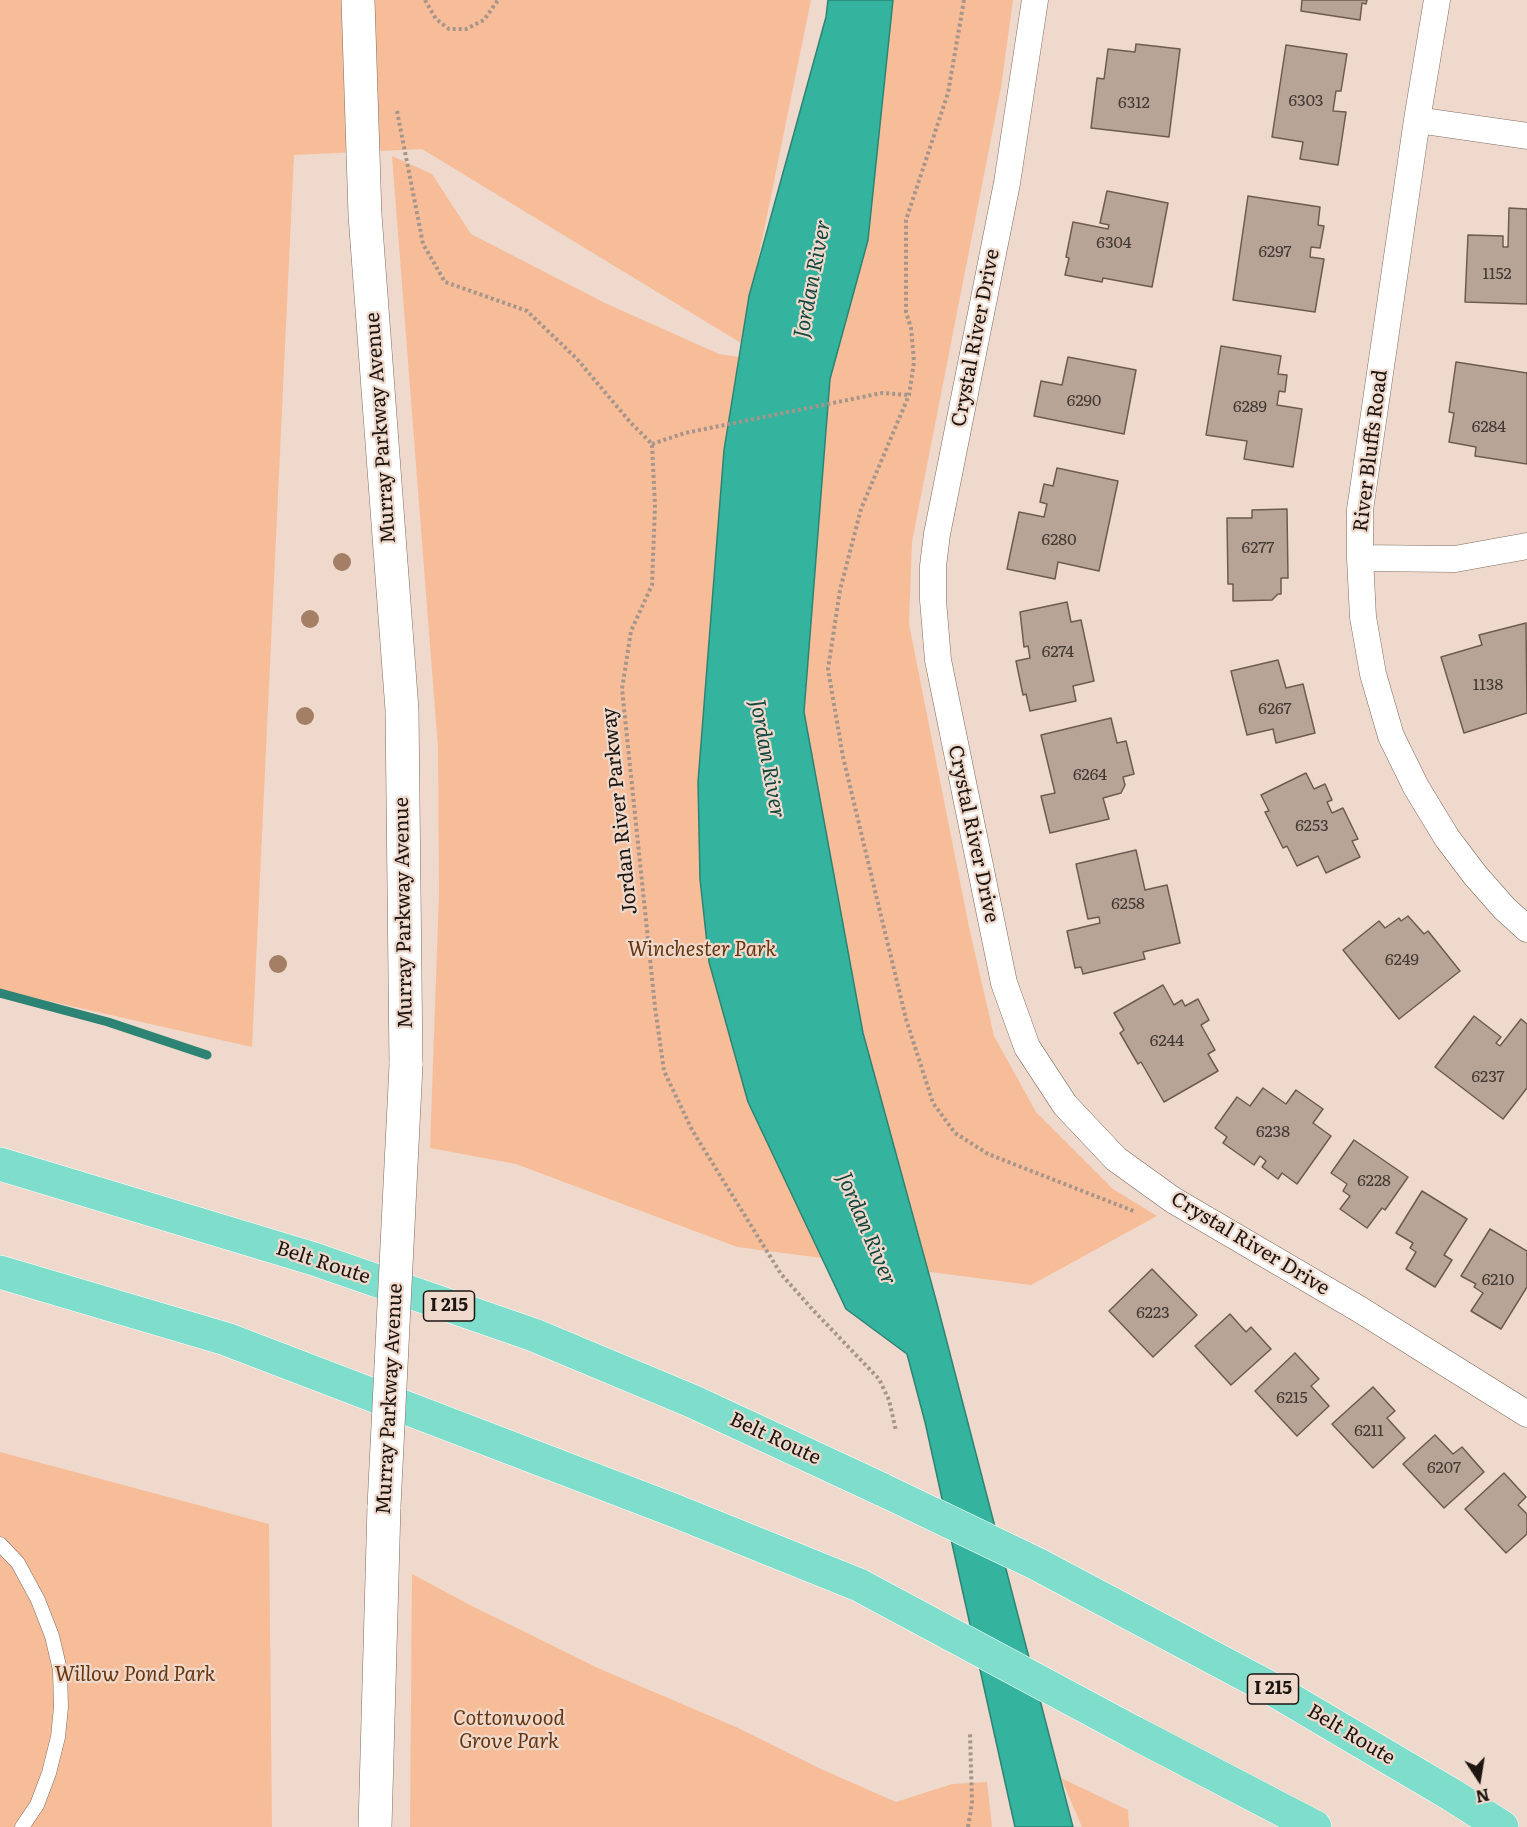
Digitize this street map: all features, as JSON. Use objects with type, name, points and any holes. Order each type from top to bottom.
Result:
[{"type":"highway","name":"Belt Route","points":[[0,1164],[314,1258],[534,1335],[694,1402],[1037,1564],[1274,1690],[1502,1827]]},
{"type":"highway","points":[[0,1272],[226,1339],[673,1510],[859,1585],[1315,1827]]},
{"type":"street","name":"Murray Parkway Avenue","points":[[358,0],[365,215],[402,710],[406,1065],[384,1506],[375,1827]]},
{"type":"street","name":"Crystal River Drive","points":[[1035,0],[1007,183],[937,534],[933,566],[933,600],[938,660],[1004,983],[1027,1047],[1065,1105],[1116,1159],[1173,1200],[1359,1309],[1527,1414]]},
{"type":"street","name":"River Bluffs Road","points":[[1437,0],[1360,510],[1360,558],[1367,646],[1391,736],[1416,787],[1447,838],[1482,883],[1527,929]]},
{"type":"street","points":[[1418,120],[1527,136]]},
{"type":"street","points":[[1360,558],[1455,559],[1527,546]]},
{"type":"lane","points":[[0,1544],[18,1563],[38,1600],[52,1636],[60,1670],[61,1707],[58,1737],[50,1773],[37,1805],[21,1827]]},
{"type":"path","points":[[425,0],[436,19],[449,29],[466,29],[484,20],[498,0]]},
{"type":"path","points":[[964,0],[948,93],[906,220],[906,312],[911,328],[914,362],[909,395],[861,509],[840,590],[828,669],[846,768],[906,1019],[933,1103],[955,1133],[988,1154],[1146,1216],[1173,1200]]},
{"type":"path","points":[[396,106],[423,244],[445,282],[527,311],[577,359],[630,422],[652,444],[686,433],[882,393],[909,395]]},
{"type":"path","name":"Jordan River Parkway","points":[[652,444],[655,506],[652,585],[631,631],[622,689],[664,1071],[692,1130],[782,1274],[813,1310],[879,1378],[889,1400],[896,1431]]},
{"type":"path","points":[[968,1827],[972,1803],[970,1733]]},
{"type":"green space","points":[[0,0],[811,0],[741,343],[422,149],[294,155],[252,1047],[0,990]]},
{"type":"green space","name":"Winchester Park","points":[[858,0],[1013,0],[1001,88],[912,542],[909,624],[969,927],[994,1036],[1036,1112],[1113,1189],[1157,1216],[1031,1285],[737,1247],[516,1164],[430,1148],[439,894],[438,748],[392,156],[432,174],[471,234],[605,303],[719,354],[789,364]]},
{"type":"green space","name":"Willow Pond Park","points":[[0,1452],[269,1524],[272,1827],[0,1827]]},
{"type":"green space","name":"Cottonwood Grove Park","points":[[412,1574],[600,1669],[736,1727],[821,1769],[896,1802],[952,1784],[987,1782],[992,1827],[410,1827]]},
{"type":"green space","points":[[1061,1778],[1128,1810],[1129,1827],[1082,1827]]},
{"type":"water","name":"Jordan River","points":[[828,0],[893,0],[868,240],[830,379],[804,712],[863,1033],[936,1300],[1073,1827],[1015,1827],[925,1422],[907,1354],[846,1309],[748,1102],[709,962],[700,879],[698,782],[724,450],[749,296],[826,17]]},
{"type":"building","points":[[1302,0],[1367,0],[1366,4],[1362,3],[1360,20],[1301,11]]},
{"type":"building","points":[[1136,44],[1180,49],[1169,137],[1091,128],[1097,78],[1104,79],[1108,49],[1135,52]]},
{"type":"building","points":[[1286,45],[1347,54],[1341,91],[1336,91],[1333,111],[1346,112],[1338,165],[1300,159],[1303,142],[1272,137]]},
{"type":"building","points":[[1107,191],[1168,203],[1152,287],[1103,278],[1102,282],[1065,275],[1073,222],[1108,229],[1109,225],[1100,223]]},
{"type":"building","points":[[1248,196],[1320,207],[1318,225],[1324,226],[1320,248],[1311,247],[1310,257],[1324,259],[1315,312],[1233,300]]},
{"type":"building","points":[[1509,208],[1527,209],[1527,304],[1465,302],[1468,235],[1503,236],[1503,247],[1508,247]]},
{"type":"building","points":[[1221,346],[1281,356],[1278,374],[1287,375],[1285,392],[1279,391],[1277,405],[1302,409],[1293,467],[1244,459],[1247,441],[1206,435]]},
{"type":"building","points":[[1068,357],[1136,370],[1124,434],[1034,416],[1041,381],[1062,385]]},
{"type":"building","points":[[1456,362],[1527,373],[1527,464],[1475,456],[1476,447],[1449,442],[1454,413],[1449,412]]},
{"type":"building","points":[[1057,468],[1118,481],[1099,571],[1058,562],[1055,579],[1007,569],[1019,512],[1044,517],[1047,504],[1040,502],[1044,484],[1053,486]]},
{"type":"building","points":[[1287,509],[1288,578],[1281,578],[1281,594],[1272,600],[1233,601],[1233,584],[1228,584],[1227,518],[1252,518],[1252,510]]},
{"type":"building","points":[[1067,602],[1071,622],[1081,620],[1094,681],[1073,686],[1076,701],[1030,711],[1026,694],[1023,695],[1016,661],[1030,658],[1028,646],[1024,647],[1020,612]]},
{"type":"building","points":[[1526,623],[1527,713],[1464,733],[1441,657],[1482,645],[1479,635]]},
{"type":"building","points":[[1278,660],[1286,688],[1303,684],[1315,733],[1276,743],[1273,729],[1247,735],[1231,671]]},
{"type":"building","points":[[1111,718],[1117,743],[1126,741],[1134,774],[1123,777],[1125,785],[1121,793],[1103,798],[1109,819],[1050,833],[1041,796],[1055,793],[1041,735]]},
{"type":"building","points":[[1306,773],[1314,789],[1325,784],[1332,800],[1327,802],[1332,813],[1343,808],[1358,839],[1352,841],[1360,857],[1326,873],[1318,856],[1297,866],[1287,846],[1283,848],[1265,812],[1269,811],[1261,795]]},
{"type":"building","points":[[1136,850],[1145,890],[1167,885],[1180,943],[1143,952],[1145,959],[1083,974],[1081,967],[1075,968],[1067,931],[1100,923],[1099,917],[1088,919],[1076,864]]},
{"type":"building","points":[[1408,916],[1424,934],[1428,931],[1460,971],[1399,1019],[1343,950],[1379,921],[1385,928],[1399,918],[1401,921]]},
{"type":"building","points":[[1163,985],[1174,1005],[1182,1000],[1185,1006],[1198,999],[1209,1020],[1201,1025],[1215,1050],[1208,1054],[1218,1071],[1164,1102],[1141,1062],[1138,1064],[1120,1033],[1124,1030],[1114,1013]]},
{"type":"building","points":[[1474,1016],[1501,1037],[1496,1043],[1500,1046],[1521,1019],[1527,1024],[1527,1088],[1503,1119],[1435,1067]]},
{"type":"building","points":[[1263,1088],[1286,1104],[1296,1090],[1323,1109],[1313,1123],[1331,1136],[1297,1184],[1282,1173],[1278,1179],[1262,1167],[1266,1161],[1260,1156],[1254,1165],[1223,1143],[1227,1137],[1215,1128],[1237,1097],[1250,1106]]},
{"type":"building","points":[[1354,1140],[1408,1177],[1385,1210],[1382,1208],[1367,1228],[1340,1209],[1350,1196],[1343,1191],[1347,1184],[1331,1173]]},
{"type":"building","points":[[1422,1191],[1467,1219],[1444,1255],[1452,1260],[1435,1287],[1406,1269],[1416,1252],[1410,1248],[1413,1243],[1396,1233]]},
{"type":"building","points":[[1490,1229],[1527,1251],[1527,1287],[1501,1329],[1471,1311],[1483,1293],[1474,1287],[1476,1284],[1461,1276]]},
{"type":"building","points":[[1152,1269],[1197,1315],[1153,1357],[1109,1311]]},
{"type":"building","points":[[1230,1314],[1246,1332],[1251,1327],[1271,1349],[1231,1385],[1195,1346]]},
{"type":"building","points":[[1295,1353],[1319,1379],[1311,1386],[1329,1406],[1297,1436],[1255,1391]]},
{"type":"building","points":[[1373,1387],[1395,1411],[1387,1418],[1405,1438],[1373,1468],[1332,1424]]},
{"type":"building","points":[[1435,1435],[1453,1454],[1462,1447],[1484,1472],[1444,1508],[1403,1464]]},
{"type":"building","points":[[1504,1473],[1526,1497],[1518,1505],[1527,1514],[1527,1534],[1506,1553],[1465,1509]]},
{"type":"waterway","points":[[0,993],[108,1022],[207,1055]]}]
